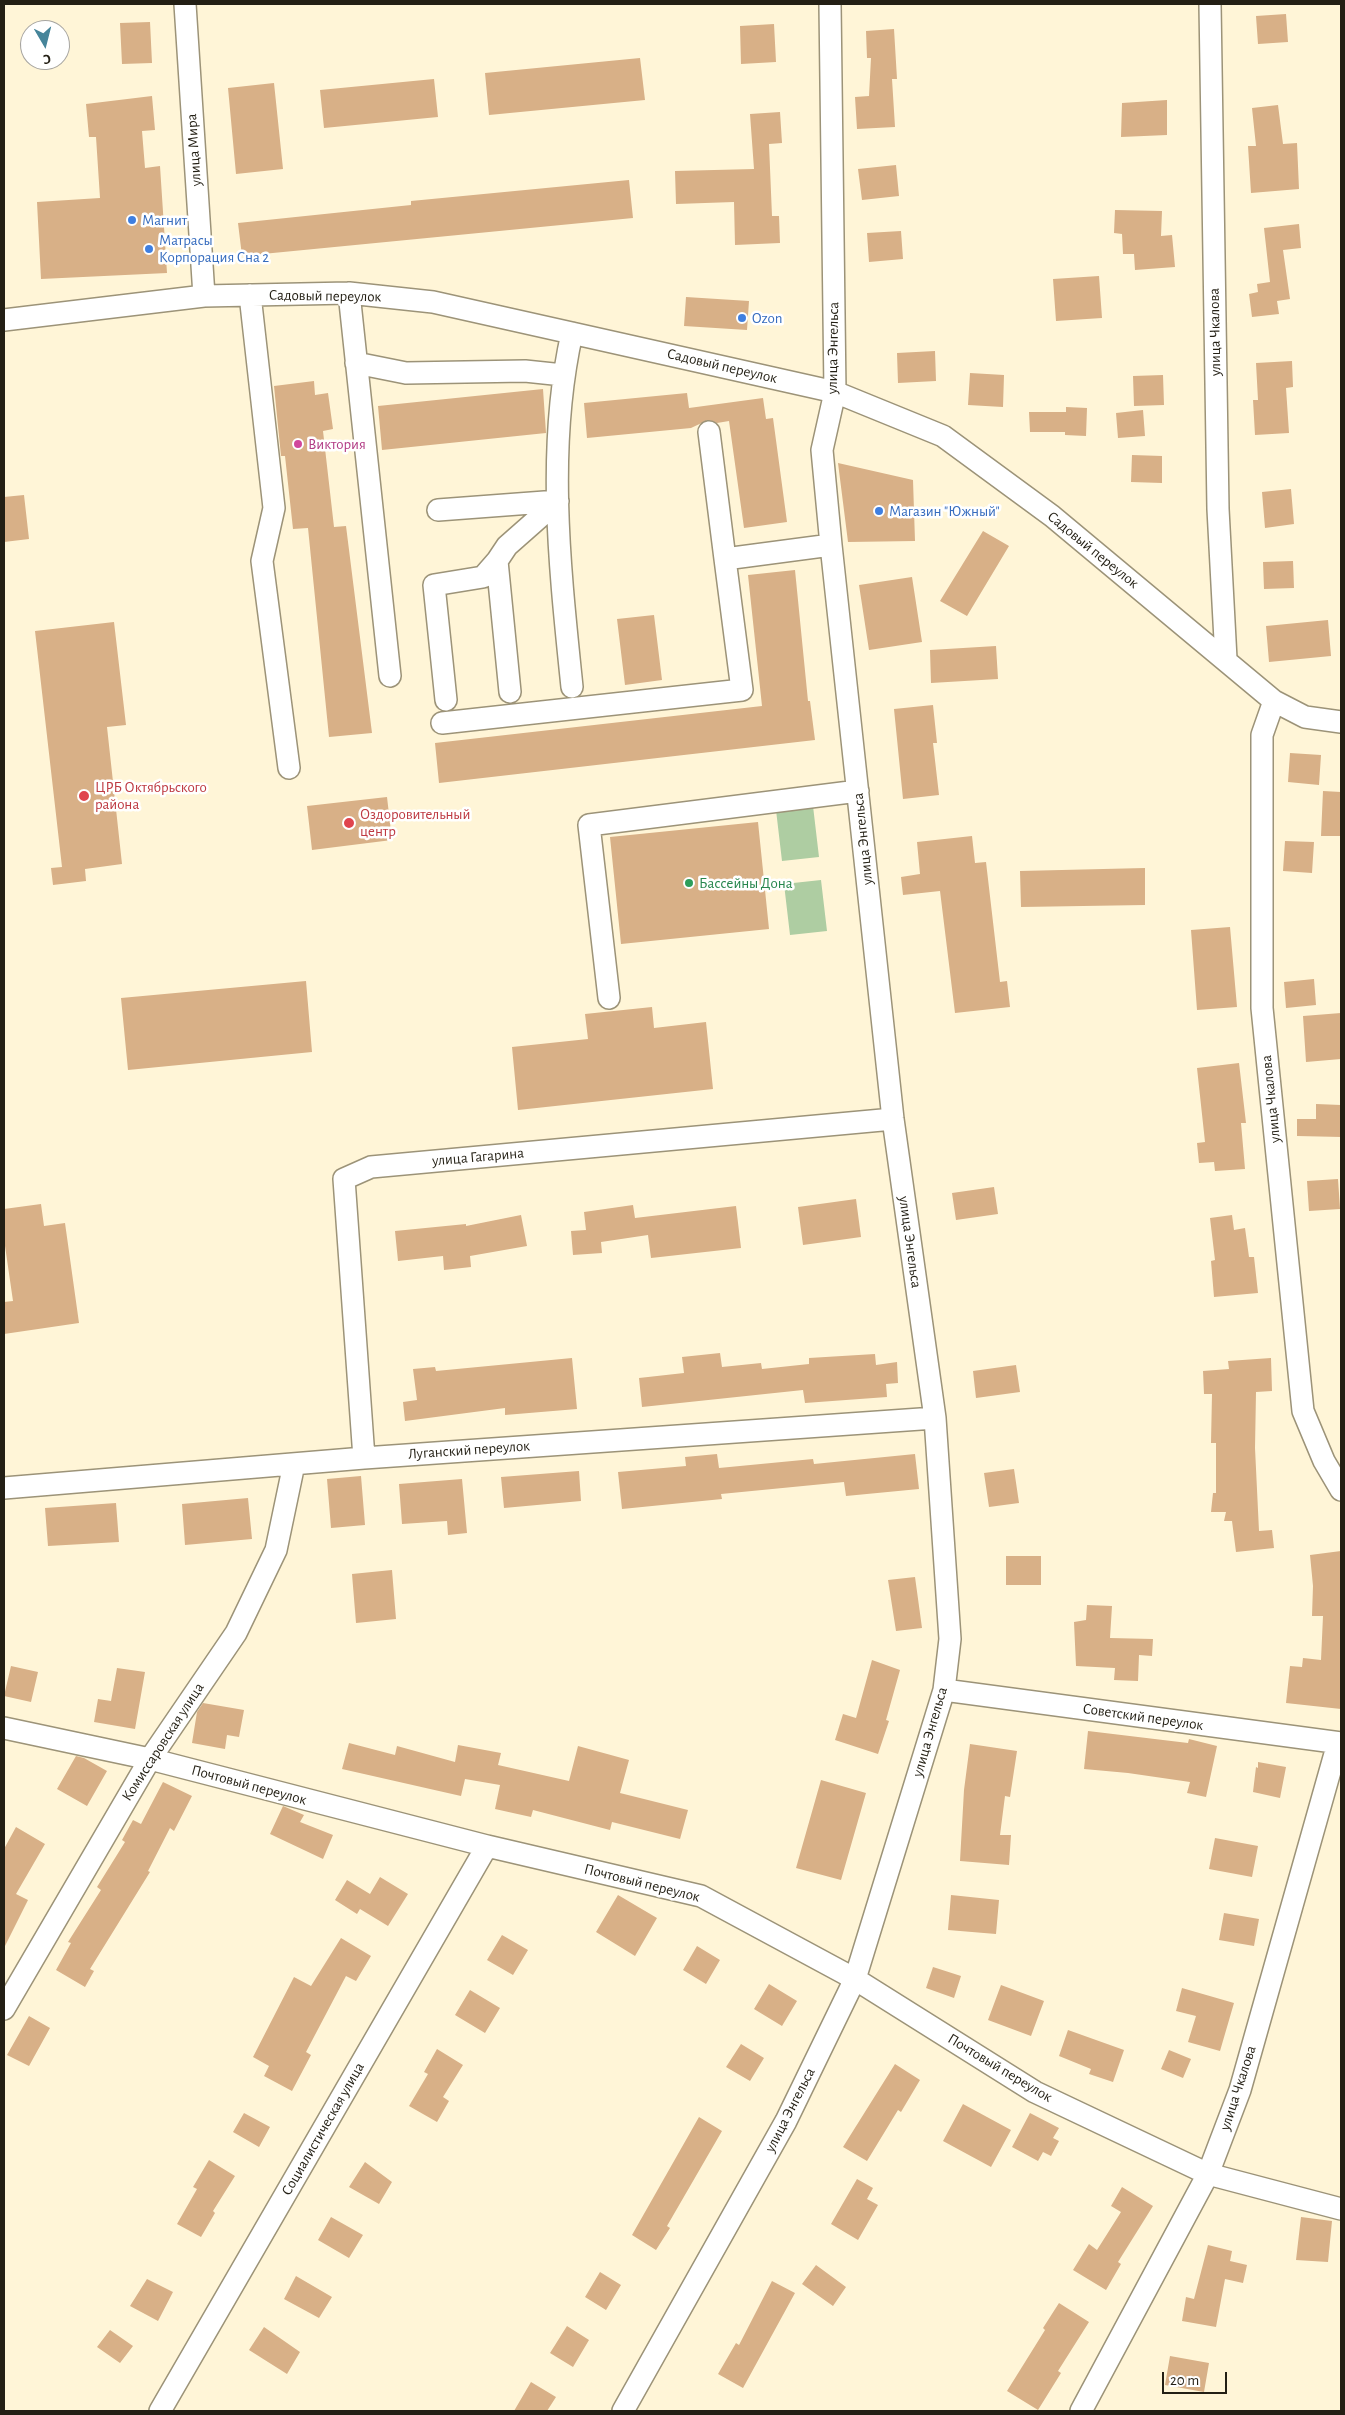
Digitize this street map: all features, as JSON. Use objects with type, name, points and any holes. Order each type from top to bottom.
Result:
[{"type":"street","name":"улица Мира","points":[[184,4],[204,296]]},
{"type":"street","name":"улица Энгельса","points":[[623,2411],[786,2121],[855,1980],[944,1690],[950,1639],[935,1418],[893,1119],[830,545],[822,450],[835,392],[830,4]]},
{"type":"street","name":"улица Чкалова","points":[[1210,4],[1218,509],[1226,659]]},
{"type":"street","name":"Садовый переулок","points":[[4,320],[204,296],[349,293],[433,302],[835,392],[943,436],[1052,516],[1226,659],[1274,701],[1305,717],[1341,722]]},
{"type":"street","points":[[349,293],[390,676]]},
{"type":"street","points":[[250,295],[274,508],[262,561],[288,768]]},
{"type":"street","points":[[572,333],[563,374],[558,501],[560,572],[572,687]]},
{"type":"street","points":[[356,363],[406,373],[525,371],[563,374]]},
{"type":"street","points":[[442,723],[742,690],[708,432]]},
{"type":"street","points":[[438,510],[558,501]]},
{"type":"street","points":[[446,700],[434,585],[483,577],[497,561],[506,546],[558,501]]},
{"type":"street","points":[[725,559],[830,545]]},
{"type":"street","points":[[497,561],[510,692]]},
{"type":"street","name":"улица Чкалова","points":[[1274,701],[1262,735],[1262,1008],[1303,1411],[1324,1461],[1341,1490]]},
{"type":"street","points":[[609,998],[589,825],[858,791]]},
{"type":"street","name":"улица Гагарина","points":[[364,1458],[344,1179],[371,1167],[893,1119]]},
{"type":"street","name":"Луганский переулок","points":[[4,1488],[364,1458],[935,1418]]},
{"type":"street","name":"Комиссаровская улица","points":[[4,2009],[150,1759],[236,1633],[276,1550],[294,1464]]},
{"type":"street","name":"Советский переулок","points":[[944,1690],[1339,1743]]},
{"type":"street","name":"Почтовый переулок","points":[[4,1728],[150,1759],[486,1846],[701,1896],[855,1980],[1035,2092],[1208,2174],[1341,2210]]},
{"type":"street","name":"улица Чкалова","points":[[1081,2411],[1208,2174],[1240,2090],[1339,1743]]},
{"type":"street","name":"Социалистическая улица","points":[[160,2411],[486,1846]]},
{"type":"green space","points":[[813,806],[819,857],[782,861],[776,810]]},
{"type":"green space","points":[[821,880],[827,931],[790,935],[784,884]]},
{"type":"building","points":[[1286,14],[1288,42],[1258,44],[1256,16]]},
{"type":"building","points":[[150,22],[152,63],[122,64],[120,23]]},
{"type":"building","points":[[774,24],[776,62],[741,64],[740,26]]},
{"type":"building","points":[[894,29],[897,79],[892,79],[895,127],[857,129],[855,97],[869,96],[871,58],[867,58],[866,31]]},
{"type":"building","points":[[640,58],[645,100],[489,115],[485,73]]},
{"type":"building","points":[[434,79],[438,117],[324,128],[320,90]]},
{"type":"building","points":[[274,83],[283,169],[236,174],[228,88]]},
{"type":"building","points":[[152,96],[155,130],[142,131],[145,168],[160,166],[167,273],[41,279],[37,202],[100,198],[96,137],[89,137],[86,104]]},
{"type":"building","points":[[1167,100],[1167,135],[1121,137],[1122,103]]},
{"type":"building","points":[[1278,105],[1283,144],[1297,143],[1299,189],[1251,193],[1248,146],[1256,146],[1252,108]]},
{"type":"building","points":[[780,112],[782,143],[769,144],[772,216],[779,216],[780,243],[735,245],[734,202],[676,204],[675,171],[754,169],[750,114]]},
{"type":"building","points":[[896,165],[899,196],[862,200],[858,169]]},
{"type":"building","points":[[629,180],[633,218],[242,256],[238,223],[411,205],[411,201]]},
{"type":"building","points":[[1115,210],[1162,211],[1161,236],[1172,235],[1175,267],[1135,270],[1134,254],[1123,254],[1122,234],[1114,233]]},
{"type":"building","points":[[1299,224],[1301,248],[1283,250],[1290,299],[1277,301],[1279,314],[1252,317],[1249,294],[1258,292],[1257,284],[1270,282],[1264,228]]},
{"type":"building","points":[[901,231],[903,259],[869,262],[867,233]]},
{"type":"building","points":[[1099,276],[1102,318],[1056,321],[1053,279]]},
{"type":"building","points":[[686,297],[749,301],[747,330],[684,326]]},
{"type":"building","points":[[935,351],[936,381],[898,383],[897,353]]},
{"type":"building","points":[[1292,361],[1293,387],[1286,388],[1289,433],[1255,435],[1253,400],[1258,400],[1256,363]]},
{"type":"building","points":[[970,373],[1004,375],[1003,407],[968,405]]},
{"type":"building","points":[[1163,375],[1164,405],[1134,406],[1133,376]]},
{"type":"building","points":[[314,381],[315,395],[328,393],[333,429],[323,431],[334,527],[346,526],[372,733],[329,737],[308,528],[293,529],[285,456],[281,456],[274,386]]},
{"type":"building","points":[[543,389],[546,433],[382,450],[378,406]]},
{"type":"building","points":[[687,393],[689,408],[763,398],[766,419],[773,418],[787,522],[744,528],[729,421],[717,423],[708,420],[691,428],[587,438],[584,403]]},
{"type":"building","points":[[1066,407],[1087,408],[1086,436],[1065,435],[1065,432],[1030,432],[1029,412],[1066,412]]},
{"type":"building","points":[[1143,410],[1145,436],[1118,438],[1116,413]]},
{"type":"building","points":[[1132,455],[1162,456],[1162,483],[1131,482]]},
{"type":"building","name":"Магазин \"Южный\"","points":[[838,463],[913,480],[915,541],[848,542]]},
{"type":"building","points":[[1291,489],[1294,524],[1265,528],[1262,492]]},
{"type":"building","points":[[24,495],[29,539],[4,542],[4,497]]},
{"type":"building","points":[[983,531],[1009,546],[967,616],[940,601]]},
{"type":"building","points":[[1293,561],[1294,588],[1264,589],[1263,562]]},
{"type":"building","points":[[795,570],[808,701],[810,701],[815,740],[439,783],[435,743],[762,706],[748,575]]},
{"type":"building","points":[[912,577],[922,642],[869,650],[859,585]]},
{"type":"building","points":[[654,615],[662,680],[625,685],[617,619]]},
{"type":"building","points":[[1328,620],[1331,656],[1269,662],[1266,626]]},
{"type":"building","name":"ЦРБ Октябрьского района","points":[[114,622],[126,725],[107,727],[122,864],[85,869],[86,881],[53,885],[51,868],[62,867],[35,631]]},
{"type":"building","points":[[996,646],[998,679],[931,683],[930,650]]},
{"type":"building","points":[[933,705],[937,743],[933,743],[939,795],[903,799],[894,709]]},
{"type":"building","points":[[1290,753],[1321,755],[1319,785],[1288,782]]},
{"type":"building","points":[[1323,791],[1341,792],[1341,836],[1321,836]]},
{"type":"building","name":"Оздоровительный центр","points":[[387,797],[392,840],[312,850],[307,806]]},
{"type":"building","name":"Бассейны Дона","points":[[758,822],[769,929],[621,944],[610,837]]},
{"type":"building","points":[[972,836],[975,863],[986,862],[1000,982],[1007,981],[1010,1007],[955,1013],[940,891],[903,895],[901,877],[920,874],[917,842]]},
{"type":"building","points":[[1285,841],[1314,842],[1312,873],[1283,871]]},
{"type":"building","points":[[1145,868],[1145,905],[1021,907],[1020,871]]},
{"type":"building","points":[[1230,927],[1237,1007],[1197,1010],[1191,930]]},
{"type":"building","points":[[1314,979],[1316,1005],[1286,1008],[1284,982]]},
{"type":"building","points":[[306,981],[312,1052],[128,1070],[121,998]]},
{"type":"building","points":[[652,1007],[654,1028],[706,1022],[713,1089],[518,1110],[512,1047],[588,1039],[585,1014]]},
{"type":"building","points":[[1341,1013],[1341,1059],[1306,1062],[1303,1016]]},
{"type":"building","points":[[1239,1063],[1246,1123],[1241,1123],[1245,1169],[1215,1171],[1214,1162],[1199,1163],[1197,1143],[1205,1142],[1197,1068]]},
{"type":"building","points":[[1316,1104],[1341,1105],[1341,1137],[1297,1136],[1297,1119],[1316,1119]]},
{"type":"building","points":[[1338,1179],[1340,1209],[1309,1211],[1307,1181]]},
{"type":"building","points":[[994,1187],[998,1214],[956,1220],[952,1193]]},
{"type":"building","points":[[856,1199],[861,1237],[803,1245],[798,1207]]},
{"type":"building","points":[[41,1204],[44,1226],[65,1223],[79,1323],[4,1334],[4,1302],[13,1301],[4,1239],[4,1209]]},
{"type":"building","points":[[633,1205],[635,1218],[736,1206],[741,1248],[651,1258],[648,1235],[601,1242],[602,1253],[573,1255],[571,1231],[586,1230],[584,1212]]},
{"type":"building","points":[[521,1215],[527,1246],[470,1256],[471,1267],[444,1270],[443,1256],[398,1261],[395,1231],[466,1224],[466,1226]]},
{"type":"building","points":[[1232,1215],[1234,1230],[1245,1228],[1249,1257],[1254,1257],[1258,1293],[1214,1297],[1211,1261],[1215,1260],[1210,1218]]},
{"type":"building","points":[[720,1353],[722,1367],[761,1363],[762,1369],[809,1364],[809,1358],[875,1354],[876,1365],[897,1362],[898,1383],[886,1384],[887,1397],[805,1403],[803,1390],[642,1407],[639,1378],[684,1373],[682,1357]]},
{"type":"building","points":[[572,1358],[577,1409],[505,1415],[505,1408],[405,1421],[403,1402],[417,1400],[413,1369],[435,1367],[436,1371]]},
{"type":"building","points":[[1271,1358],[1272,1391],[1256,1392],[1255,1448],[1259,1531],[1272,1530],[1274,1548],[1236,1552],[1232,1521],[1224,1521],[1226,1512],[1211,1512],[1213,1493],[1216,1493],[1216,1443],[1211,1443],[1212,1394],[1204,1394],[1203,1371],[1229,1369],[1228,1361]]},
{"type":"building","points":[[1016,1365],[1020,1392],[976,1398],[973,1371]]},
{"type":"building","points":[[717,1454],[719,1468],[813,1459],[814,1464],[915,1454],[919,1489],[846,1496],[844,1482],[721,1494],[722,1499],[622,1509],[618,1472],[686,1466],[685,1457]]},
{"type":"building","points":[[1014,1469],[1019,1503],[989,1507],[984,1473]]},
{"type":"building","points":[[579,1471],[581,1501],[504,1508],[501,1477]]},
{"type":"building","points":[[361,1476],[365,1525],[331,1528],[327,1479]]},
{"type":"building","points":[[462,1479],[467,1533],[448,1535],[447,1521],[402,1524],[399,1484]]},
{"type":"building","points":[[248,1498],[252,1539],[185,1545],[182,1504]]},
{"type":"building","points":[[116,1503],[119,1542],[48,1546],[45,1508]]},
{"type":"building","points":[[1341,1551],[1341,1709],[1286,1703],[1290,1666],[1302,1667],[1303,1658],[1321,1660],[1323,1616],[1312,1616],[1313,1586],[1310,1555]]},
{"type":"building","points":[[1006,1556],[1041,1556],[1041,1585],[1006,1585]]},
{"type":"building","points":[[392,1570],[396,1619],[356,1623],[352,1574]]},
{"type":"building","points":[[915,1577],[922,1628],[896,1631],[888,1580]]},
{"type":"building","points":[[1087,1605],[1112,1606],[1110,1638],[1153,1639],[1152,1656],[1139,1655],[1138,1681],[1114,1680],[1115,1668],[1076,1666],[1074,1622],[1086,1620]]},
{"type":"building","points":[[872,1660],[900,1670],[886,1720],[889,1721],[878,1754],[835,1740],[843,1714],[856,1718]]},
{"type":"building","points":[[11,1666],[38,1672],[31,1702],[4,1696]]},
{"type":"building","points":[[117,1668],[145,1672],[135,1729],[94,1722],[98,1699],[111,1701]]},
{"type":"building","points":[[203,1703],[244,1710],[239,1737],[227,1735],[225,1749],[192,1743],[197,1712]]},
{"type":"building","points":[[1088,1731],[1188,1743],[1189,1739],[1217,1746],[1206,1797],[1187,1793],[1190,1782],[1084,1769]]},
{"type":"building","points":[[349,1743],[395,1755],[397,1746],[455,1762],[458,1745],[501,1753],[498,1765],[569,1781],[578,1746],[629,1760],[620,1793],[688,1810],[680,1839],[612,1822],[610,1830],[533,1810],[531,1817],[495,1809],[500,1785],[465,1779],[461,1796],[342,1769]]},
{"type":"building","points":[[970,1744],[1017,1751],[1010,1797],[1005,1796],[1000,1835],[1011,1835],[1009,1865],[960,1861],[964,1790]]},
{"type":"building","points":[[76,1756],[84,1758],[107,1771],[87,1806],[57,1789]]},
{"type":"building","points":[[1258,1762],[1286,1767],[1280,1798],[1253,1792]]},
{"type":"building","points":[[821,1780],[866,1793],[841,1880],[796,1868]]},
{"type":"building","points":[[163,1782],[192,1796],[174,1831],[170,1828],[148,1871],[150,1872],[90,1969],[94,1971],[85,1987],[56,1970],[71,1943],[68,1942],[101,1890],[97,1887],[125,1842],[122,1840],[133,1820],[141,1824]]},
{"type":"building","points":[[283,1806],[304,1815],[300,1822],[333,1835],[323,1859],[270,1834]]},
{"type":"building","points":[[16,1827],[45,1844],[16,1894],[28,1900],[4,1948],[4,1849]]},
{"type":"building","points":[[1215,1838],[1258,1846],[1252,1877],[1209,1869]]},
{"type":"building","points":[[380,1877],[408,1894],[388,1926],[360,1909],[357,1914],[335,1900],[347,1880],[370,1894]]},
{"type":"building","points":[[618,1895],[657,1918],[635,1956],[596,1932]]},
{"type":"building","points":[[951,1895],[999,1900],[996,1934],[948,1930]]},
{"type":"building","points":[[1224,1913],[1259,1919],[1254,1946],[1219,1940]]},
{"type":"building","points":[[502,1935],[528,1950],[513,1975],[487,1960]]},
{"type":"building","points":[[341,1938],[371,1956],[356,1981],[346,1976],[306,2052],[311,2055],[292,2091],[264,2076],[269,2066],[253,2057],[294,1977],[311,1986]]},
{"type":"building","points":[[697,1946],[720,1960],[706,1984],[683,1970]]},
{"type":"building","points":[[933,1967],[961,1976],[954,1998],[926,1988]]},
{"type":"building","points":[[769,1984],[797,2001],[782,2026],[754,2009]]},
{"type":"building","points":[[1001,1985],[1044,2001],[1031,2036],[988,2020]]},
{"type":"building","points":[[1182,1988],[1234,2003],[1220,2051],[1188,2042],[1196,2016],[1176,2011]]},
{"type":"building","points":[[470,1990],[500,2008],[485,2033],[455,2015]]},
{"type":"building","points":[[29,2016],[50,2028],[29,2066],[7,2055]]},
{"type":"building","points":[[1068,2030],[1124,2050],[1113,2082],[1089,2074],[1091,2069],[1059,2056]]},
{"type":"building","points":[[741,2044],[764,2058],[750,2081],[726,2067]]},
{"type":"building","points":[[437,2049],[463,2065],[443,2097],[449,2101],[437,2122],[409,2106],[428,2074],[424,2072]]},
{"type":"building","points":[[1169,2050],[1191,2059],[1183,2078],[1161,2069]]},
{"type":"building","points":[[895,2064],[920,2080],[901,2112],[898,2110],[867,2161],[843,2147]]},
{"type":"building","points":[[963,2104],[1011,2130],[991,2167],[943,2141]]},
{"type":"building","points":[[244,2113],[270,2127],[259,2147],[233,2132]]},
{"type":"building","points":[[1030,2113],[1059,2128],[1053,2138],[1059,2141],[1051,2156],[1043,2152],[1038,2161],[1012,2147]]},
{"type":"building","points":[[699,2117],[722,2131],[667,2226],[670,2228],[656,2250],[632,2235]]},
{"type":"building","points":[[209,2160],[235,2176],[213,2211],[215,2213],[201,2237],[177,2224],[197,2189],[193,2187]]},
{"type":"building","points":[[365,2162],[392,2182],[379,2204],[349,2187]]},
{"type":"building","points":[[857,2179],[873,2188],[867,2199],[878,2205],[858,2240],[831,2224]]},
{"type":"building","points":[[1122,2187],[1153,2206],[1118,2262],[1121,2264],[1106,2290],[1073,2270],[1089,2244],[1097,2250],[1121,2212],[1111,2206]]},
{"type":"building","points":[[331,2217],[363,2235],[349,2258],[318,2240]]},
{"type":"building","points":[[1301,2217],[1332,2221],[1328,2262],[1296,2260]]},
{"type":"building","points":[[1208,2245],[1232,2251],[1230,2261],[1247,2265],[1243,2283],[1225,2279],[1216,2327],[1182,2321],[1186,2297],[1194,2299]]},
{"type":"building","points":[[816,2265],[846,2287],[833,2306],[802,2284]]},
{"type":"building","points":[[600,2272],[621,2285],[606,2310],[585,2297]]},
{"type":"building","points":[[296,2276],[332,2297],[319,2318],[284,2299]]},
{"type":"building","points":[[147,2279],[173,2292],[158,2321],[130,2306]]},
{"type":"building","points":[[772,2281],[795,2293],[743,2388],[718,2374],[736,2343],[739,2345]]},
{"type":"building","points":[[1059,2303],[1089,2322],[1058,2371],[1061,2373],[1038,2410],[1007,2391],[1045,2330],[1043,2328]]},
{"type":"building","points":[[567,2326],[589,2340],[573,2367],[550,2353]]},
{"type":"building","points":[[264,2327],[300,2352],[287,2374],[249,2350]]},
{"type":"building","points":[[110,2330],[133,2346],[120,2363],[97,2347]]},
{"type":"building","points":[[1170,2356],[1209,2363],[1204,2392],[1165,2385]]},
{"type":"building","points":[[531,2382],[556,2397],[547,2411],[514,2411]]},
{"type":"place","name":"Магнит","points":[[132,220]]},
{"type":"place","name":"Матрасы Корпорация Сна 2","points":[[149,249]]},
{"type":"place","name":"Ozon","points":[[742,318]]},
{"type":"place","name":"Виктория","points":[[298,444]]},
{"type":"place","name":"Магазин \"Южный\"","points":[[879,511]]},
{"type":"place","name":"ЦРБ Октябрьского района","points":[[84,796]]},
{"type":"place","name":"Оздоровительный центр","points":[[349,823]]},
{"type":"place","name":"Бассейны Дона","points":[[689,883]]}]
